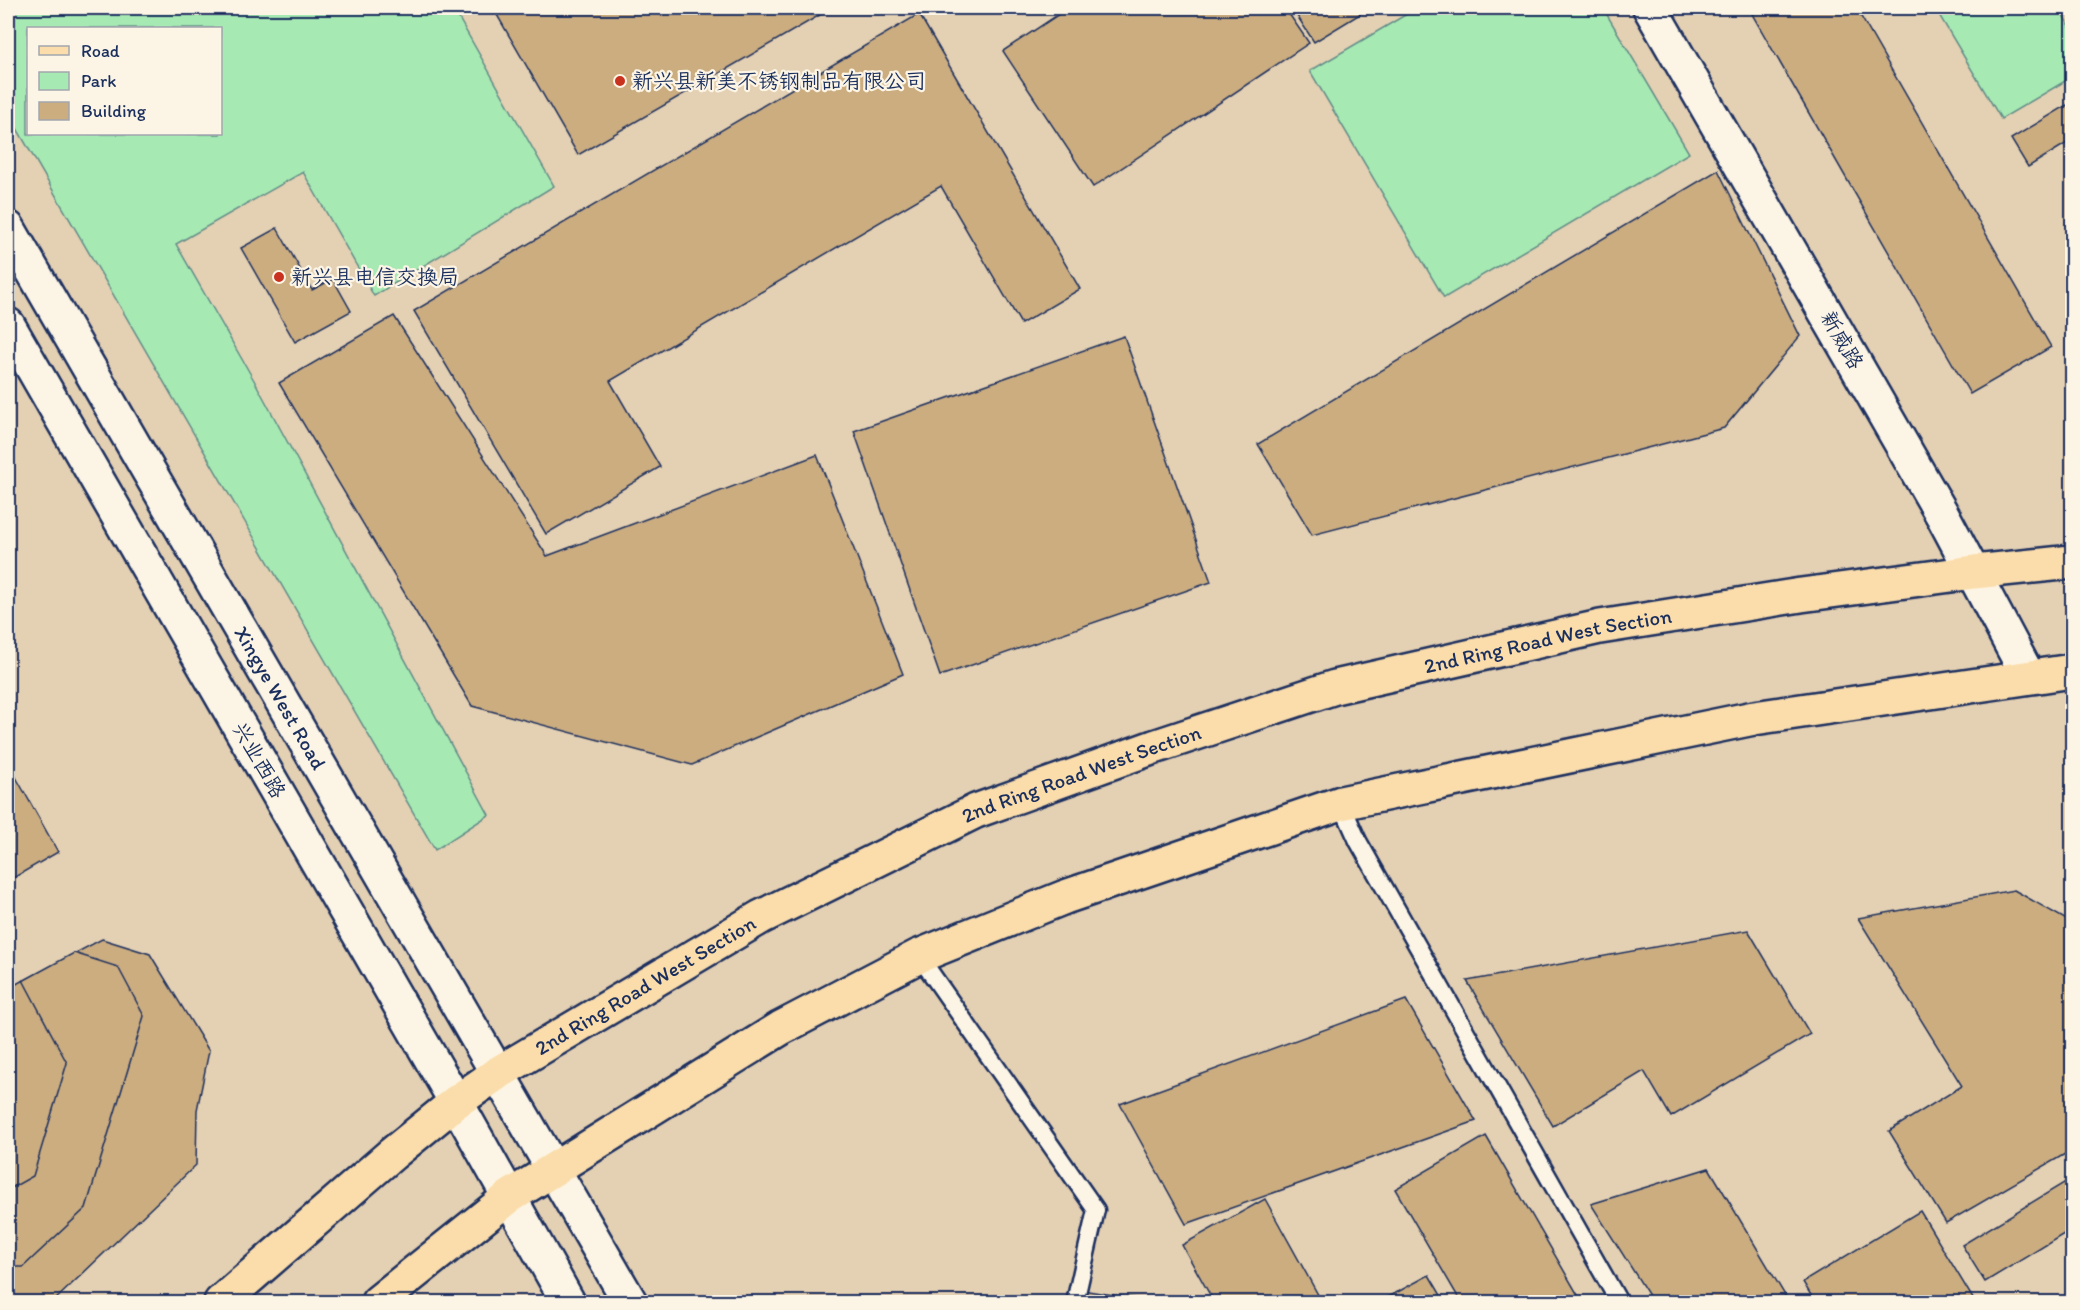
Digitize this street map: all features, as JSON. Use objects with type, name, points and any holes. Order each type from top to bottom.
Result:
[{"type":"main road","name":"2nd Ring Road West Section","points":[[221,1302],[392,1154],[456,1102],[498,1073],[761,917],[976,811],[1154,747],[1335,687],[1600,627],[1801,595],[1974,572],[2073,562]]},
{"type":"main road","points":[[378,1302],[509,1197],[781,1028],[919,956],[1065,897],[1341,803],[1754,718],[2073,671]]},
{"type":"street","name":"新威路","points":[[1650,8],[1943,516],[2028,676]]},
{"type":"street","name":"Xingye West Road","points":[[8,228],[630,1302]]},
{"type":"street","name":"兴业西路","points":[[8,325],[456,1102],[568,1302]]},
{"type":"lane","points":[[1341,803],[1358,841],[1618,1302]]},
{"type":"lane","points":[[919,956],[1096,1210],[1075,1302]]},
{"type":"shaded area","points":[[8,8],[2072,8],[2072,1302],[8,1302]]},
{"type":"green space","points":[[8,8],[453,8],[554,186],[374,296],[303,172],[176,244],[255,382],[489,815],[435,850],[8,113]]},
{"type":"green space","points":[[1417,8],[1603,8],[1689,153],[1444,298],[1310,71]]},
{"type":"green space","points":[[1935,8],[2059,8],[2072,31],[2072,77],[2001,119]]},
{"type":"building","name":"新兴县新美不锈钢制品有限公司","points":[[493,8],[832,8],[578,155]]},
{"type":"building","points":[[1068,8],[1285,8],[1309,43],[1093,187],[1003,51]]},
{"type":"building","points":[[1292,8],[1370,8],[1314,42]]},
{"type":"building","points":[[1763,8],[1856,8],[2051,347],[1970,394],[1752,14]]},
{"type":"building","points":[[919,14],[1080,289],[1021,324],[941,186],[610,381],[660,467],[546,534],[414,311]]},
{"type":"building","points":[[2072,102],[2072,140],[2028,167],[2011,139]]},
{"type":"building","points":[[1718,170],[1800,336],[1724,428],[1312,535],[1258,444]]},
{"type":"building","points":[[277,228],[312,290],[333,279],[351,311],[295,342],[241,248]]},
{"type":"building","points":[[394,316],[547,556],[817,455],[903,674],[692,765],[472,706],[279,383]]},
{"type":"building","points":[[1124,336],[1211,582],[940,676],[854,431]]},
{"type":"building","points":[[8,763],[58,852],[8,881]]},
{"type":"building","points":[[2014,890],[2072,923],[2072,1150],[1946,1223],[1889,1131],[1962,1086],[1858,918]]},
{"type":"building","points":[[1748,930],[1810,1034],[1671,1117],[1644,1071],[1553,1126],[1467,981]]},
{"type":"building","points":[[102,939],[150,954],[209,1051],[197,1110],[196,1165],[53,1302],[8,1302],[8,989]]},
{"type":"building","points":[[74,953],[118,967],[144,1016],[86,1208],[23,1267],[8,1267],[8,989]]},
{"type":"building","points":[[23,980],[67,1063],[33,1176],[8,1190],[8,989]]},
{"type":"building","points":[[1406,1000],[1476,1121],[1186,1224],[1120,1104]]},
{"type":"building","points":[[1486,1136],[1582,1302],[1461,1302],[1395,1189]]},
{"type":"building","points":[[1709,1168],[1789,1302],[1653,1302],[1591,1204]]},
{"type":"building","points":[[2072,1178],[2072,1229],[1985,1282],[1962,1245]]},
{"type":"building","points":[[1265,1199],[1322,1302],[1214,1302],[1182,1245]]},
{"type":"building","points":[[1920,1211],[1975,1302],[1815,1302],[1803,1282]]},
{"type":"building","points":[[1429,1275],[1445,1302],[1379,1302]]},
{"type":"building","points":[[1082,1290],[1156,1302],[1080,1302]]},
{"type":"place","name":"新兴县新美不锈钢制品有限公司","points":[[620,81]]},
{"type":"place","name":"新兴县电信交换局","points":[[279,277]]}]
